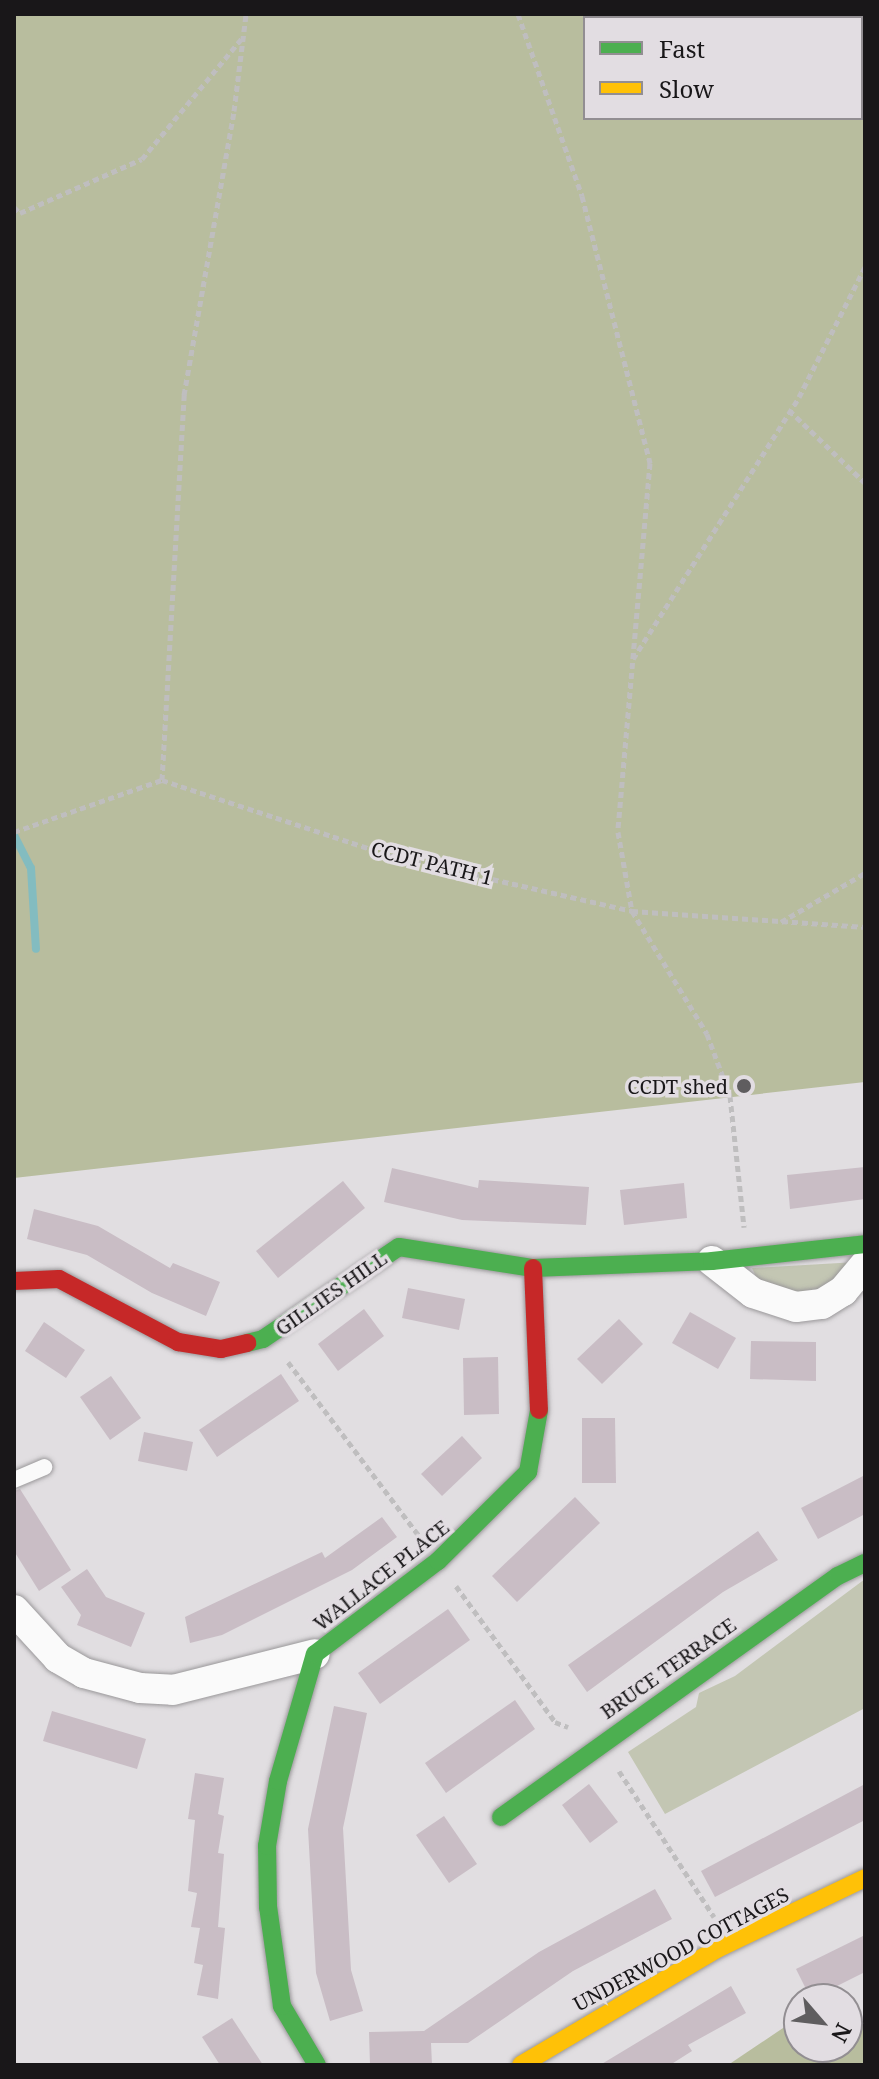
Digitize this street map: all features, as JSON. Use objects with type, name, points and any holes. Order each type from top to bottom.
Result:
[{"type":"street","name":"GILLIES HILL","points":[[14,1281],[59,1279],[178,1342],[221,1349],[263,1339],[399,1247],[533,1268],[712,1261],[865,1244]]},
{"type":"street","points":[[712,1261],[753,1293],[796,1307],[822,1304],[843,1291],[865,1265]]},
{"type":"street","name":"WALLACE PLACE","points":[[317,2065],[282,2006],[268,1907],[267,1846],[278,1781],[315,1654],[438,1561],[528,1472],[537,1441],[541,1382],[533,1268]]},
{"type":"street","name":"BRUCE TERRACE","points":[[501,1817],[838,1576],[865,1563]]},
{"type":"street","points":[[14,1610],[58,1658],[84,1673],[140,1688],[173,1690],[315,1654]]},
{"type":"street","name":"UNDERWOOD COTTAGES","points":[[521,2065],[729,1944],[865,1878]]},
{"type":"lane","points":[[14,1480],[44,1467]]},
{"type":"path","points":[[14,832],[162,780],[184,395],[246,14]]},
{"type":"path","points":[[518,14],[582,196],[650,463],[618,832],[632,911],[707,1034],[730,1096],[747,1255]]},
{"type":"path","points":[[14,207],[20,213],[142,159],[243,37]]},
{"type":"path","points":[[633,660],[789,410],[865,267]]},
{"type":"path","points":[[789,410],[865,483]]},
{"type":"path","name":"CCDT PATH 1","points":[[162,780],[395,857],[632,911],[865,927]]},
{"type":"path","points":[[780,923],[865,873]]},
{"type":"path","points":[[601,1743],[729,1944]]},
{"type":"green space","points":[[14,14],[865,14],[865,1082],[14,1178]]},
{"type":"green space","points":[[857,1262],[814,1297],[760,1286],[752,1268]]},
{"type":"green space","points":[[865,1579],[865,1708],[665,1814],[628,1752],[696,1707],[699,1693],[735,1676]]},
{"type":"green space","points":[[865,2022],[865,2065],[728,2065],[783,2028],[783,2063],[863,2063]]},
{"type":"building","points":[[865,1167],[865,1199],[790,1209],[787,1175]]},
{"type":"building","points":[[392,1168],[478,1188],[479,1180],[589,1187],[586,1225],[462,1220],[384,1202]]},
{"type":"building","points":[[343,1181],[365,1208],[278,1278],[256,1251]]},
{"type":"building","points":[[684,1183],[687,1218],[624,1225],[620,1190]]},
{"type":"building","points":[[34,1209],[98,1226],[170,1268],[173,1263],[220,1282],[206,1316],[152,1293],[87,1255],[27,1239]]},
{"type":"building","points":[[408,1288],[465,1299],[459,1330],[402,1318]]},
{"type":"building","points":[[364,1309],[384,1336],[338,1371],[318,1344]]},
{"type":"building","points":[[690,1312],[736,1338],[718,1369],[672,1343]]},
{"type":"building","points":[[619,1319],[643,1344],[602,1384],[577,1359]]},
{"type":"building","points":[[44,1322],[85,1350],[66,1378],[25,1351]]},
{"type":"building","points":[[751,1341],[816,1342],[816,1381],[750,1379]]},
{"type":"building","points":[[498,1357],[499,1414],[464,1415],[463,1358]]},
{"type":"building","points":[[281,1374],[299,1401],[217,1457],[199,1430]]},
{"type":"building","points":[[111,1376],[141,1418],[110,1440],[80,1397]]},
{"type":"building","points":[[582,1418],[615,1418],[616,1483],[582,1483]]},
{"type":"building","points":[[144,1432],[193,1442],[187,1471],[138,1461]]},
{"type":"building","points":[[462,1436],[482,1458],[442,1496],[421,1474]]},
{"type":"building","points":[[865,1475],[865,1514],[818,1539],[801,1508]]},
{"type":"building","points":[[20,1489],[71,1570],[39,1591],[14,1551],[14,1491]]},
{"type":"building","points":[[575,1497],[600,1523],[517,1602],[492,1576]]},
{"type":"building","points":[[382,1517],[397,1537],[352,1570],[222,1635],[190,1643],[185,1617],[322,1552],[325,1558]]},
{"type":"building","points":[[758,1531],[778,1560],[723,1592],[587,1692],[568,1665]]},
{"type":"building","points":[[87,1569],[106,1597],[145,1613],[131,1647],[77,1625],[81,1615],[61,1587]]},
{"type":"building","points":[[448,1609],[470,1640],[380,1704],[358,1673]]},
{"type":"building","points":[[515,1700],[535,1729],[446,1793],[425,1763]]},
{"type":"building","points":[[334,1706],[367,1713],[343,1828],[351,1970],[363,2011],[330,2021],[316,1973],[308,1829]]},
{"type":"building","points":[[52,1711],[146,1739],[137,1769],[43,1741]]},
{"type":"building","points":[[195,1773],[224,1778],[218,1814],[224,1816],[218,1853],[224,1854],[218,1927],[225,1928],[218,1999],[197,1995],[203,1965],[194,1963],[200,1928],[191,1927],[197,1893],[188,1891],[195,1820],[188,1819]]},
{"type":"building","points":[[589,1784],[618,1822],[590,1843],[562,1805]]},
{"type":"building","points":[[865,1784],[865,1820],[715,1897],[701,1871]]},
{"type":"building","points":[[444,1816],[477,1864],[449,1883],[416,1835]]},
{"type":"building","points":[[655,1889],[672,1919],[573,1971],[468,2043],[431,2043],[432,2065],[370,2065],[369,2032],[424,2031],[539,1952]]},
{"type":"building","points":[[865,1935],[865,1972],[843,1983],[803,1983],[796,1969]]},
{"type":"building","points":[[731,1986],[746,2013],[688,2045],[692,2051],[670,2065],[600,2065]]},
{"type":"building","points":[[232,2018],[263,2065],[220,2065],[202,2037]]},
{"type":"waterway","points":[[14,835],[31,868],[36,949]]},
{"type":"traffic: fast","points":[[247,1343],[263,1339],[399,1247],[533,1268],[712,1261],[865,1244]]},
{"type":"traffic: fast","points":[[317,2065],[282,2006],[268,1907],[267,1846],[278,1781],[315,1654],[438,1561],[528,1472],[539,1410]]},
{"type":"traffic: fast","points":[[501,1817],[838,1576],[865,1563]]},
{"type":"traffic: slow","points":[[521,2065],[717,1949],[865,1878]]},
{"type":"traffic: jam","points":[[533,1268],[539,1410]]},
{"type":"traffic: jam","points":[[14,1281],[59,1279],[178,1342],[221,1349],[247,1343]]},
{"type":"place","name":"CCDT shed","points":[[744,1086]]}]
